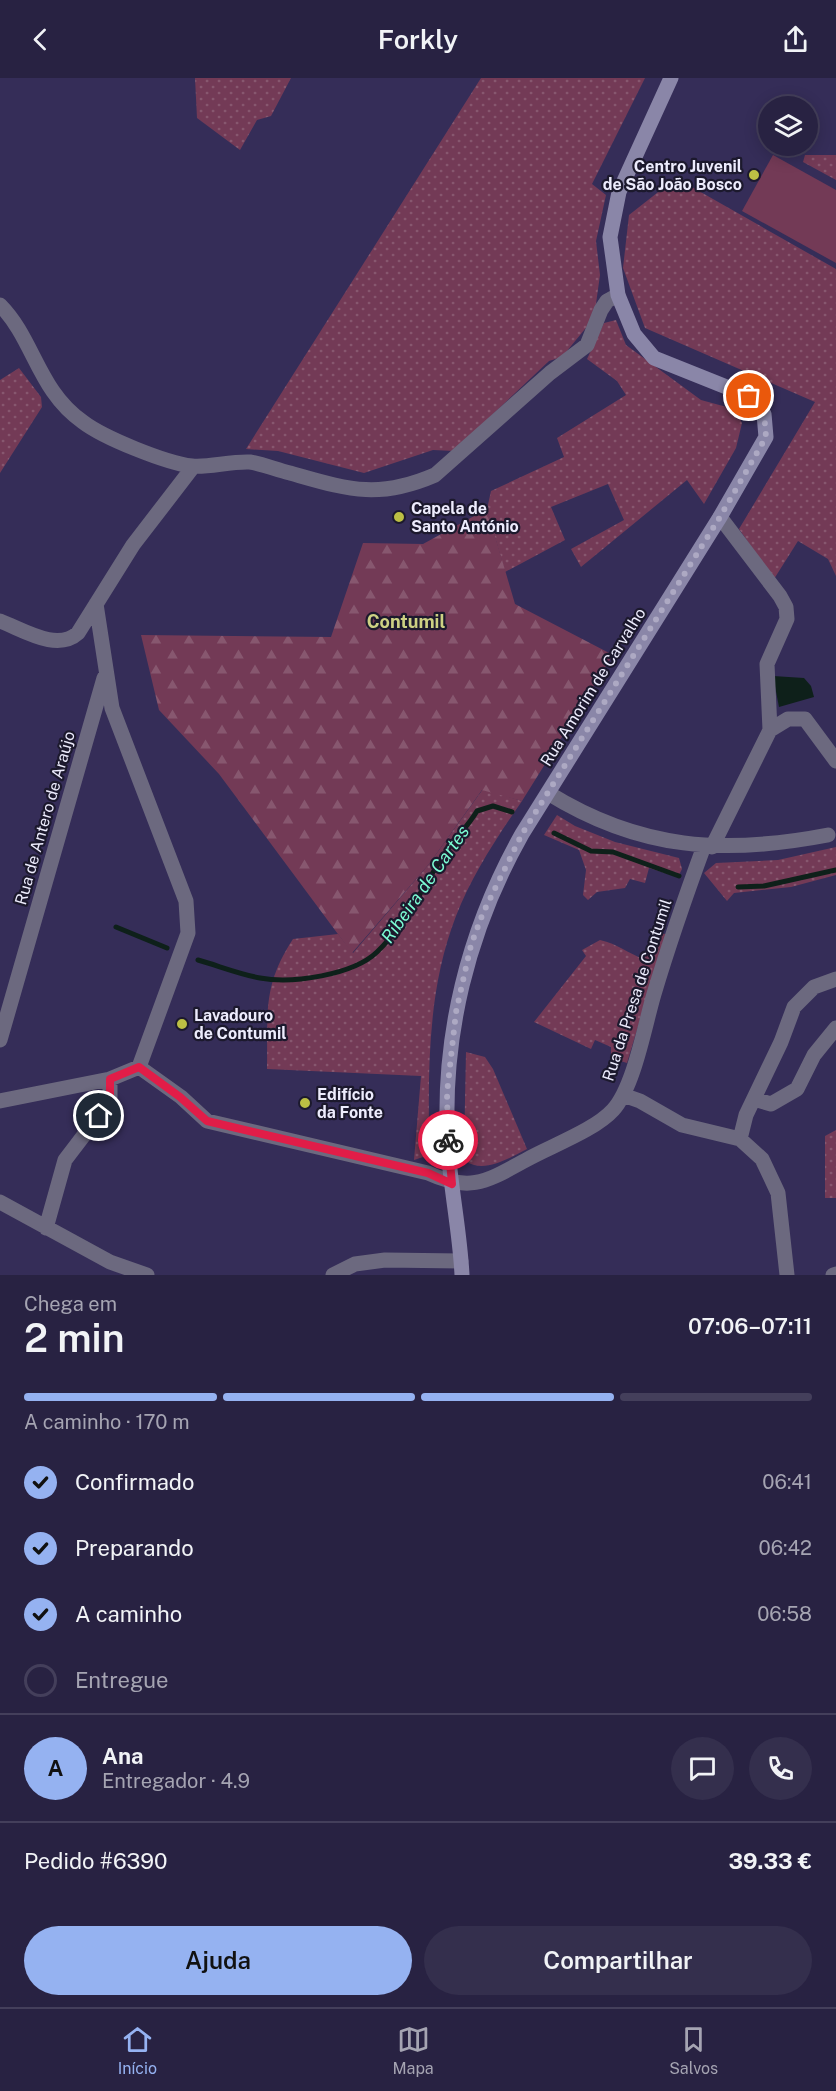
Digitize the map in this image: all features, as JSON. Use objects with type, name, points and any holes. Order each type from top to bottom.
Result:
[{"type":"street","name":"Rua Amorim de Carvalho","points":[[462,1268],[452,1184],[447,1093],[456,1012],[471,945],[507,859],[720,517],[766,437],[764,414],[749,396],[654,358],[634,334],[618,295],[610,237],[619,192],[671,78]]},
{"type":"street","points":[[0,305],[56,400],[82,423],[112,440],[192,467],[223,462],[252,462],[350,490],[370,491],[412,485],[435,475],[550,372],[587,345],[601,310],[607,301],[618,295]]},
{"type":"street","points":[[0,621],[56,642],[70,641],[78,633],[133,545],[192,467]]},
{"type":"street","name":"Rua da Presa de Contumil","points":[[720,517],[765,573],[786,607],[787,619],[767,664],[770,730],[708,846],[670,942],[623,1095],[640,1101],[682,1125],[740,1139]]},
{"type":"street","points":[[0,1101],[110,1079],[139,1067],[188,933],[186,901],[112,708],[105,675],[96,604]]},
{"type":"street","name":"Rua de Antero de Araújo","points":[[0,1040],[105,675]]},
{"type":"street","points":[[770,730],[788,719],[805,719],[836,760]]},
{"type":"street","points":[[548,793],[621,829],[647,836],[708,846],[777,845],[833,834]]},
{"type":"street","points":[[787,1275],[778,1193],[762,1159],[740,1139],[746,1115],[794,1007],[814,987],[836,979]]},
{"type":"street","points":[[754,1099],[771,1104],[797,1089],[814,1055],[836,1028]]},
{"type":"street","points":[[139,1067],[180,1097],[207,1121],[428,1173],[452,1184],[484,1181],[495,1177],[590,1126],[613,1110],[623,1095]]},
{"type":"street","points":[[46,1228],[65,1160],[110,1101],[110,1079]]},
{"type":"street","points":[[0,1203],[46,1228],[107,1269],[147,1275]]},
{"type":"street","points":[[333,1275],[355,1264],[385,1260],[462,1268]]},
{"type":"green space","points":[[195,78],[291,78],[271,116],[257,120],[240,150],[197,118]]},
{"type":"green space","points":[[481,78],[645,78],[592,184],[606,195],[596,241],[600,275],[594,318],[562,357],[549,361],[454,451],[433,450],[364,473],[278,451],[246,449]]},
{"type":"green space","points":[[836,155],[836,180],[803,162],[805,156]]},
{"type":"green space","points":[[772,156],[775,156],[836,190],[836,263],[742,211]]},
{"type":"green space","points":[[676,178],[836,269],[836,576],[828,559],[798,541],[774,579],[739,529],[815,402],[645,328],[623,268],[629,215]]},
{"type":"green space","points":[[616,320],[626,345],[701,400],[734,409],[742,423],[736,448],[704,504],[687,480],[581,567],[571,549],[624,520],[608,484],[551,507],[565,540],[505,572],[487,509],[491,491],[564,457],[557,438],[626,395],[617,381],[587,359],[604,323]]},
{"type":"green space","points":[[19,368],[41,397],[42,407],[0,473],[0,380]]},
{"type":"green space","points":[[487,509],[515,604],[613,655],[522,801],[482,790],[429,864],[352,953],[219,774],[159,710],[141,635],[331,637],[363,543],[423,544]]},
{"type":"green space","points":[[483,789],[522,801],[477,871],[462,901],[447,941],[432,1020],[429,1127],[425,1128],[426,1147],[430,1147],[426,1156],[414,1160],[421,1076],[267,1069],[267,1017],[271,987],[283,956],[293,939],[338,934],[353,953],[429,864]]},
{"type":"green space","points":[[557,815],[575,826],[615,842],[679,858],[682,869],[678,877],[649,868],[645,883],[630,879],[625,888],[597,892],[588,900],[583,895],[586,870],[579,850],[544,835]]},
{"type":"green space","points":[[836,847],[836,875],[791,887],[734,893],[727,901],[704,873],[716,863],[778,860]]},
{"type":"green space","points":[[652,933],[666,934],[627,1063],[611,1058],[611,1047],[595,1040],[591,1049],[534,1022],[586,956],[582,950],[600,940],[644,959]]},
{"type":"green space","points":[[466,1052],[485,1057],[493,1069],[527,1149],[489,1165],[474,1165],[467,1162],[464,1151]]},
{"type":"green space","points":[[836,1130],[836,1198],[825,1198],[825,1136]]},
{"type":"shaded area","points":[[773,676],[804,678],[811,686],[814,697],[779,707]]},
{"type":"waterway","name":"Ribeira de Cartes","points":[[198,960],[273,980],[322,976],[353,967],[377,952],[387,942],[446,852],[477,811],[493,806],[512,812]]},
{"type":"waterway","name":"Ribeira de Cartes","points":[[554,833],[591,851],[613,852],[679,876]]},
{"type":"waterway","name":"Ribeira de Cartes","points":[[738,887],[764,886],[836,870]]},
{"type":"waterway","name":"Ribeira de Cartes","points":[[116,927],[167,948]]},
{"type":"way so far","points":[[448,1140],[447,1093],[456,1012],[471,945],[493,888],[522,834],[720,517],[766,437],[764,414],[749,396]]},
{"type":"place","name":"Centro Juvenil de São João Bosco","points":[[754,175]]},
{"type":"place","name":"Capela de Santo António","points":[[399,517]]},
{"type":"place","name":"Lavadouro de Contumil","points":[[182,1024]]},
{"type":"place","name":"Edifício da Fonte","points":[[305,1103]]},
{"type":"district","name":"Contumil","points":[[406,621]]},
{"type":"route","points":[[99,1116],[110,1101],[110,1079],[139,1067],[180,1097],[207,1121],[428,1173],[452,1184],[448,1140]]}]
